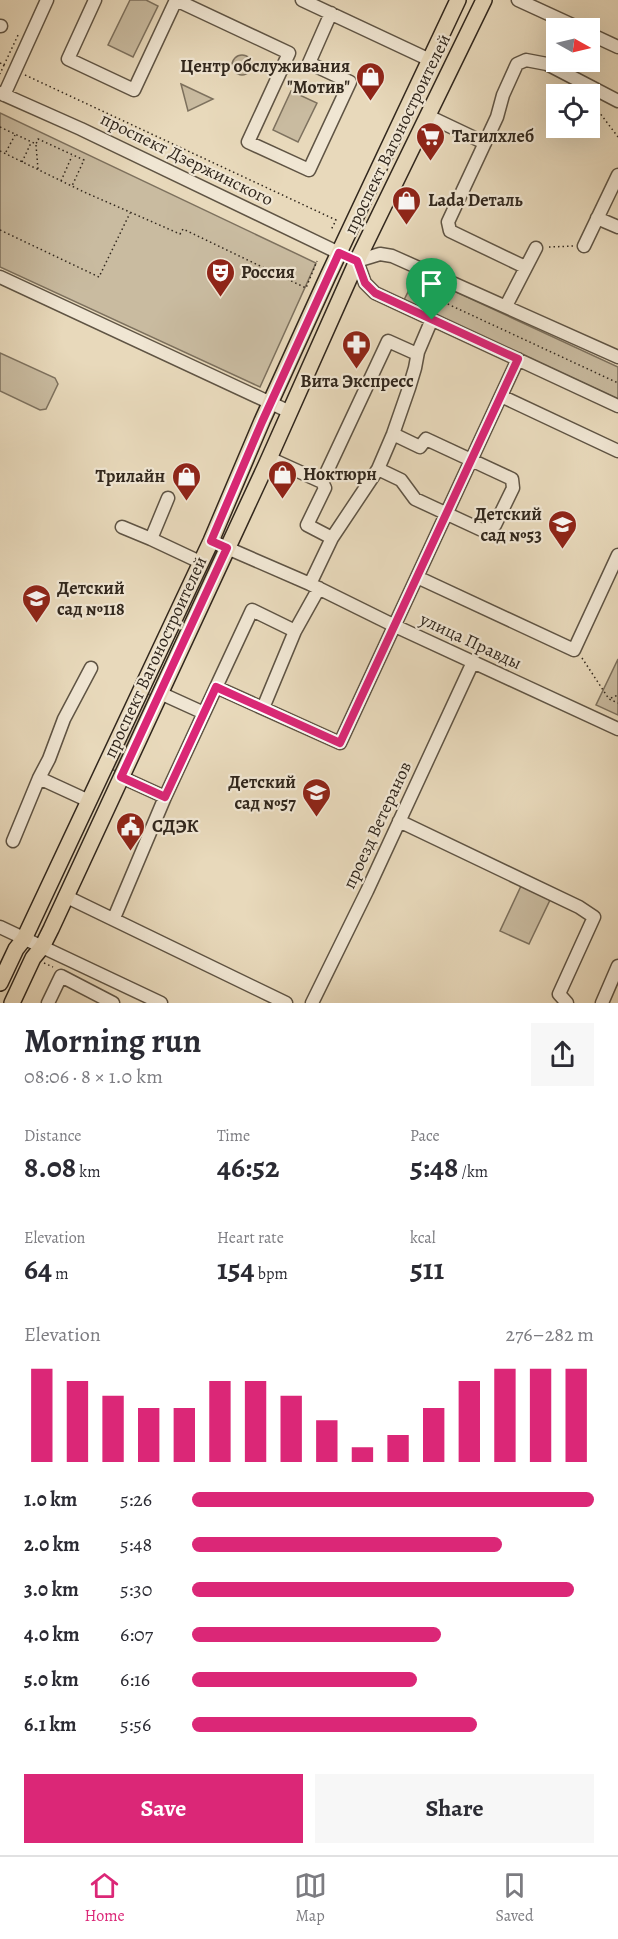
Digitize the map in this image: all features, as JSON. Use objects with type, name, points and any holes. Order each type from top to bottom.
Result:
[{"type":"main road","name":"проспект Вагоностроителей","points":[[0,982],[16,949],[24,939],[211,541],[270,404],[458,0]]},
{"type":"main road","name":"проспект Вагоностроителей","points":[[12,1003],[33,958],[42,947],[269,458],[357,261],[484,0]]},
{"type":"main road","name":"проспект Дзержинского","points":[[339,253],[357,261]]},
{"type":"street","points":[[2,94],[47,0]]},
{"type":"street","points":[[95,0],[68,58],[134,90],[176,0],[289,52],[248,142],[309,170],[350,82],[309,63],[330,14]]},
{"type":"street","points":[[302,0],[430,60]]},
{"type":"street","points":[[518,0],[555,18]]},
{"type":"street","points":[[600,38],[618,47]]},
{"type":"street","points":[[525,267],[450,231],[448,222],[497,117],[503,95],[517,64],[526,60],[546,62]]},
{"type":"street","points":[[569,72],[618,101]]},
{"type":"street","name":"проспект Дзержинского","points":[[2,94],[81,129],[339,253]]},
{"type":"street","points":[[428,116],[485,143]]},
{"type":"street","points":[[584,246],[618,175]]},
{"type":"street","points":[[597,218],[618,227]]},
{"type":"street","points":[[506,306],[536,248]]},
{"type":"street","points":[[618,357],[392,256],[381,254],[357,261],[365,283],[375,293],[618,406]]},
{"type":"street","points":[[0,277],[290,412]]},
{"type":"street","points":[[263,708],[332,538],[378,469],[416,368],[417,354],[432,320]]},
{"type":"street","points":[[322,482],[388,341],[417,354]]},
{"type":"street","points":[[216,687],[340,743],[518,359]]},
{"type":"street","points":[[501,396],[618,451]]},
{"type":"street","points":[[378,469],[401,480],[415,499],[484,531],[495,525],[513,489],[512,479],[471,459],[426,439],[420,447],[393,434]]},
{"type":"street","points":[[269,458],[322,482],[325,488],[307,525],[332,538]]},
{"type":"street","points":[[151,539],[168,498]]},
{"type":"street","points":[[122,526],[200,562]]},
{"type":"street","name":"улица Правды","points":[[211,541],[314,586],[618,729]]},
{"type":"street","points":[[417,577],[574,650],[618,555]]},
{"type":"street","points":[[114,918],[165,797],[252,610],[295,631]]},
{"type":"street","name":"проезд Ветеранов","points":[[312,1003],[474,662]]},
{"type":"street","points":[[13,841],[64,719],[91,668]]},
{"type":"street","points":[[160,693],[204,713]]},
{"type":"street","points":[[121,777],[165,797]]},
{"type":"street","points":[[39,778],[89,801]]},
{"type":"street","points":[[399,821],[579,907],[594,917],[559,994],[567,1003]]},
{"type":"street","points":[[65,896],[286,1003]]},
{"type":"street","points":[[0,927],[158,1002]]},
{"type":"street","points":[[603,1003],[618,966]]},
{"type":"street","points":[[48,1003],[61,976],[113,1003]]},
{"type":"path","points":[[0,63],[4,65],[0,75]]},
{"type":"path","points":[[18,72],[336,220],[331,230]]},
{"type":"path","points":[[600,113],[618,137]]},
{"type":"path","points":[[0,127],[36,144]]},
{"type":"path","points":[[6,154],[15,134]]},
{"type":"path","points":[[38,170],[36,144],[38,139],[84,160],[72,186]]},
{"type":"path","points":[[22,162],[31,142]]},
{"type":"path","points":[[0,151],[180,234],[183,229],[306,288],[317,261]]},
{"type":"path","points":[[61,181],[73,155]]},
{"type":"path","points":[[0,230],[99,277],[130,212]]},
{"type":"path","points":[[536,248],[584,246]]},
{"type":"path","points":[[411,287],[618,383]]},
{"type":"path","points":[[574,650],[582,658],[609,699],[618,703]]},
{"type":"path","points":[[609,699],[618,695]]},
{"type":"shaded area","points":[[130,0],[146,0],[158,6],[133,57],[108,45]]},
{"type":"shaded area","points":[[242,55],[249,58],[252,65],[249,72],[242,75],[235,72],[232,65],[235,58]]},
{"type":"shaded area","points":[[181,84],[213,99],[188,111]]},
{"type":"shaded area","points":[[291,91],[317,103],[298,142],[273,130]]},
{"type":"shaded area","points":[[0,113],[316,263],[260,387],[0,267]]},
{"type":"shaded area","points":[[417,274],[618,367],[618,399],[404,300]]},
{"type":"shaded area","points":[[0,353],[55,378],[58,384],[46,409],[40,410],[0,391]]},
{"type":"shaded area","points":[[618,659],[618,715],[596,705]]},
{"type":"shaded area","points":[[146,693],[153,696],[118,772],[111,769]]},
{"type":"shaded area","points":[[521,886],[550,900],[529,944],[500,931]]},
{"type":"place","name":"Центр обслуживания \"Мотив\"","points":[[371,102]]},
{"type":"place","name":"Тагилхлеб","points":[[431,162]]},
{"type":"place","name":"Lada Dеталь","points":[[407,226]]},
{"type":"place","name":"Россия","points":[[220,298]]},
{"type":"place","name":"Вита Экспресс","points":[[357,370]]},
{"type":"place","name":"Ноктюрн","points":[[282,500]]},
{"type":"place","name":"Трилайн","points":[[186,502]]},
{"type":"place","name":"Детский сад №53","points":[[563,550]]},
{"type":"place","name":"Детский сад №118","points":[[36,624]]},
{"type":"place","name":"Детский сад №57","points":[[317,818]]},
{"type":"place","name":"СДЭК","points":[[131,852]]},
{"type":"route","points":[[339,253],[357,261],[365,283],[375,293],[432,320],[518,359],[340,743],[216,687],[165,797],[121,777],[227,548],[211,541],[339,253]]}]
